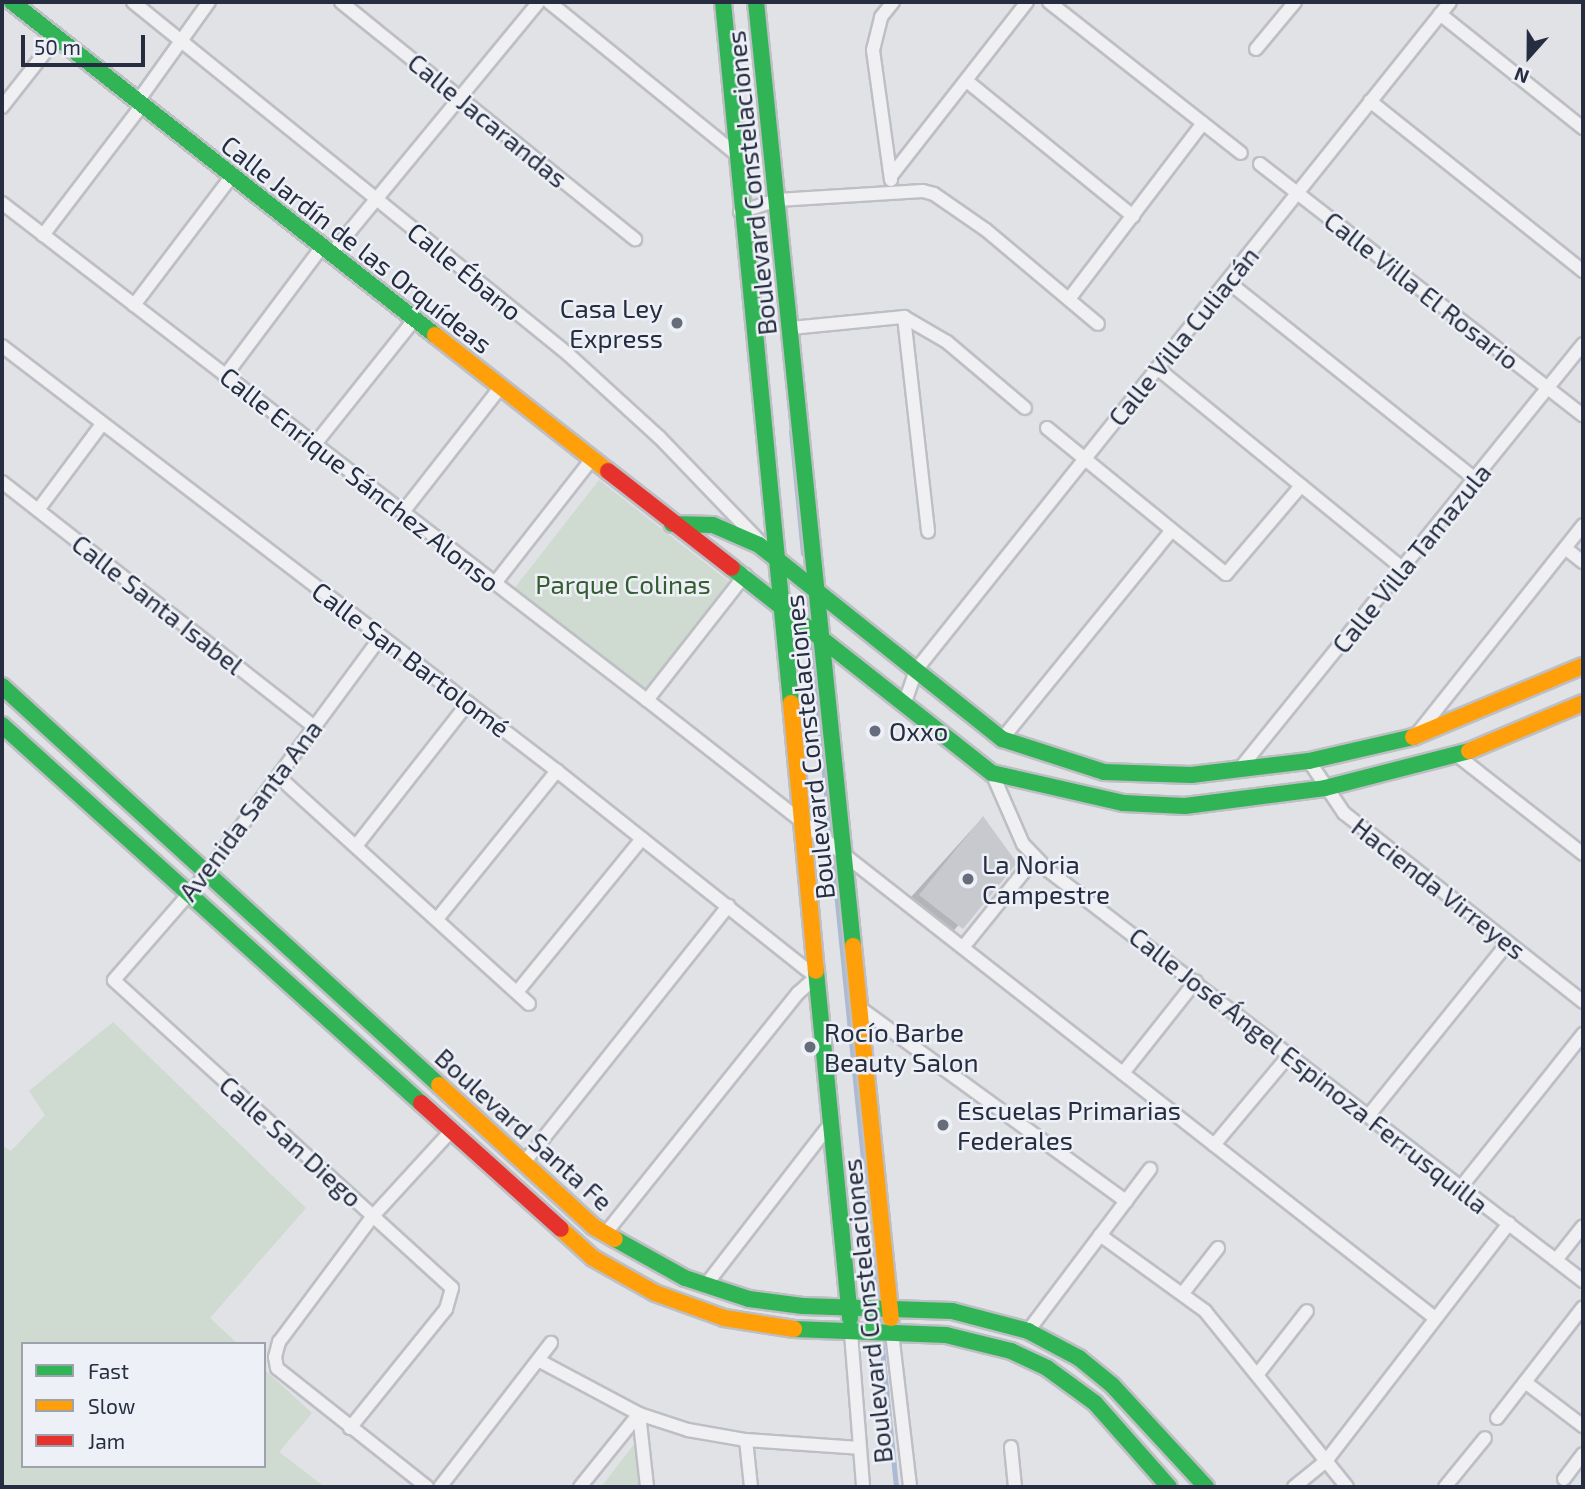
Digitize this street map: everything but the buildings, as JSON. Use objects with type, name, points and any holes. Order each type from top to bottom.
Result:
[{"type":"street","name":"Calle Jardín de las Orquídeas","points":[[12,2],[672,524],[745,575],[992,773]]},
{"type":"street","name":"Calle Ébano","points":[[133,2],[568,354],[659,437],[778,560]]},
{"type":"street","points":[[43,235],[140,103],[209,2]]},
{"type":"street","name":"Calle Jacarandas","points":[[341,2],[635,239]]},
{"type":"street","points":[[225,376],[326,251],[376,199],[538,2]]},
{"type":"street","points":[[549,2],[735,153]]},
{"type":"street","name":"Boulevard Constelaciones","points":[[723,2],[735,153],[745,210],[778,560],[779,603],[830,1124],[858,1333],[859,1448],[863,1487]]},
{"type":"street","name":"Boulevard Constelaciones","points":[[756,2],[774,202],[791,328],[816,590],[824,641],[846,857],[886,1306],[910,1487]]},
{"type":"street","points":[[893,2],[881,17],[873,50],[893,193]]},
{"type":"street","points":[[891,176],[968,82],[1027,2]]},
{"type":"street","points":[[1049,2],[1241,153]]},
{"type":"street","points":[[1256,49],[1295,2]]},
{"type":"street","name":"Calle Villa Culiacán","points":[[904,705],[916,670],[1450,2]]},
{"type":"street","points":[[1440,14],[1583,128]]},
{"type":"street","points":[[2,107],[57,37]]},
{"type":"street","points":[[968,82],[1133,216]]},
{"type":"street","points":[[1370,102],[1583,271]]},
{"type":"street","points":[[1069,299],[1203,123]]},
{"type":"street","name":"Calle Villa El Rosario","points":[[1260,164],[1583,415]]},
{"type":"street","points":[[134,305],[232,176]]},
{"type":"street","points":[[745,210],[774,202],[923,191],[945,201],[1098,324]]},
{"type":"street","name":"Calle Enrique Sánchez Alonso","points":[[2,204],[647,700],[846,857]]},
{"type":"street","points":[[1227,281],[1475,479]]},
{"type":"street","points":[[904,317],[928,532]]},
{"type":"street","points":[[791,328],[904,317],[947,342],[1024,408]]},
{"type":"street","points":[[315,444],[414,320]]},
{"type":"street","name":"Calle Villa Tamazula","points":[[1238,771],[1583,344]]},
{"type":"street","name":"Calle San Bartolomé","points":[[2,346],[557,771],[816,977]]},
{"type":"street","points":[[1157,368],[1401,567]]},
{"type":"street","points":[[403,512],[500,388]]},
{"type":"street","points":[[38,510],[102,424]]},
{"type":"street","points":[[1046,428],[1226,574],[1301,486]]},
{"type":"street","points":[[495,583],[591,460]]},
{"type":"street","name":"Calle Santa Isabel","points":[[2,482],[313,726]]},
{"type":"street","points":[[672,524],[713,525],[759,545],[1002,739],[1104,772],[1191,775],[1309,761],[1415,737],[1583,666]]},
{"type":"street","points":[[1415,737],[1583,525]]},
{"type":"street","points":[[1002,739],[1172,530]]},
{"type":"street","points":[[1565,548],[1583,562]]},
{"type":"street","points":[[647,700],[745,575]]},
{"type":"street","name":"Avenida Santa Ana","points":[[114,980],[206,874],[280,778],[313,726],[381,637]]},
{"type":"street","name":"Boulevard Santa Fe","points":[[2,686],[523,1164],[606,1234],[705,1286],[767,1303],[886,1306],[952,1311],[1028,1331],[1079,1358],[1112,1385],[1206,1487]]},
{"type":"street","points":[[356,846],[468,703]]},
{"type":"street","points":[[992,773],[1074,794],[1173,806],[1325,789],[1458,756],[1582,706]]},
{"type":"street","name":"Boulevard Santa Fe","points":[[2,725],[575,1246],[655,1293],[724,1318],[781,1329],[946,1335],[992,1344],[1047,1368],[1110,1417],[1169,1487]]},
{"type":"street","points":[[1458,756],[1583,854]]},
{"type":"street","name":"Hacienda Virreyes","points":[[1309,761],[1325,789],[1344,813],[1583,1002]]},
{"type":"street","points":[[437,919],[557,771]]},
{"type":"street","name":"Calle José Ángel Espinoza Ferrusquilla","points":[[992,773],[1009,819],[1035,858],[1583,1281]]},
{"type":"street","points":[[280,778],[529,1004]]},
{"type":"street","points":[[517,992],[642,839]]},
{"type":"street","points":[[846,857],[964,946],[1435,1318]]},
{"type":"street","points":[[964,946],[1035,858]]},
{"type":"street","points":[[523,1164],[728,905]]},
{"type":"street","points":[[1369,1115],[1508,943]]},
{"type":"street","points":[[606,1234],[798,993],[816,977]]},
{"type":"street","name":"Calle San Diego","points":[[114,980],[447,1281],[452,1294],[446,1309],[350,1428]]},
{"type":"street","points":[[1123,1073],[1196,981]]},
{"type":"street","points":[[860,1008],[1126,1201]]},
{"type":"street","points":[[1461,1187],[1583,1034]]},
{"type":"street","points":[[1214,1145],[1291,1053]]},
{"type":"street","points":[[705,1286],[830,1124]]},
{"type":"street","points":[[427,1487],[278,1368],[279,1342],[373,1216],[449,1133]]},
{"type":"street","points":[[1028,1331],[1150,1168]]},
{"type":"street","points":[[1294,1487],[1326,1461],[1509,1223]]},
{"type":"street","points":[[1556,1260],[1583,1226]]},
{"type":"street","points":[[1100,1235],[1205,1311],[1347,1487]]},
{"type":"street","points":[[1183,1293],[1218,1248]]},
{"type":"street","points":[[1497,1418],[1583,1307]]},
{"type":"street","points":[[1257,1376],[1307,1311]]},
{"type":"street","points":[[440,1487],[551,1343]]},
{"type":"street","points":[[538,1360],[639,1414],[688,1430],[746,1440],[859,1448]]},
{"type":"street","points":[[1525,1382],[1583,1426]]},
{"type":"street","points":[[580,1487],[639,1414]]},
{"type":"street","points":[[639,1414],[647,1487]]},
{"type":"street","points":[[1444,1487],[1485,1438]]},
{"type":"street","points":[[746,1440],[751,1487]]},
{"type":"street","points":[[1011,1447],[1015,1487]]},
{"type":"street","points":[[1564,1479],[1583,1454]]},
{"type":"green space","name":"Parque Colinas","points":[[599,480],[733,585],[648,693],[514,589]]},
{"type":"green space","points":[[113,1022],[306,1208],[210,1318],[236,1342],[21,1342],[21,1468],[266,1468],[266,1371],[312,1413],[279,1452],[325,1487],[2,1487],[2,1145],[11,1151],[45,1115],[29,1091]]},
{"type":"green space","points":[[635,1443],[640,1487],[601,1487]]},
{"type":"waterway","points":[[791,431],[803,553]]},
{"type":"waterway","points":[[807,589],[808,604]]},
{"type":"waterway","points":[[811,644],[896,1487]]},
{"type":"traffic: fast","points":[[12,2],[435,335]]},
{"type":"traffic: fast","points":[[723,2],[791,703]]},
{"type":"traffic: fast","points":[[756,2],[853,946]]},
{"type":"traffic: fast","points":[[672,524],[713,525],[759,545],[1002,739],[1104,772],[1191,775],[1309,761],[1413,737]]},
{"type":"traffic: fast","points":[[732,568],[992,773],[1123,803],[1185,806],[1325,788],[1469,751]]},
{"type":"traffic: fast","points":[[2,686],[439,1085]]},
{"type":"traffic: fast","points":[[2,725],[421,1103]]},
{"type":"traffic: fast","points":[[816,971],[850,1318]]},
{"type":"traffic: fast","points":[[615,1239],[685,1278],[749,1299],[803,1306],[952,1311],[1028,1331],[1079,1358],[1112,1385],[1206,1487]]},
{"type":"traffic: fast","points":[[794,1329],[946,1335],[1011,1351],[1047,1368],[1095,1403],[1169,1487]]},
{"type":"traffic: slow","points":[[435,335],[608,471]]},
{"type":"traffic: slow","points":[[1413,737],[1583,666]]},
{"type":"traffic: slow","points":[[791,703],[816,971]]},
{"type":"traffic: slow","points":[[1469,751],[1583,703]]},
{"type":"traffic: slow","points":[[853,946],[891,1318]]},
{"type":"traffic: slow","points":[[439,1085],[594,1227],[615,1239]]},
{"type":"traffic: slow","points":[[561,1229],[593,1258],[655,1293],[724,1318],[794,1329]]},
{"type":"traffic: jam","points":[[608,471],[732,568]]},
{"type":"traffic: jam","points":[[421,1103],[561,1229]]},
{"type":"place","name":"Casa Ley Express","points":[[677,323]]},
{"type":"place","name":"Oxxo","points":[[875,731]]},
{"type":"place","name":"La Noria Campestre","points":[[968,879]]},
{"type":"place","name":"Rocío Barbe Beauty Salon","points":[[810,1047]]},
{"type":"place","name":"Escuelas Primarias Federales","points":[[943,1125]]}]
